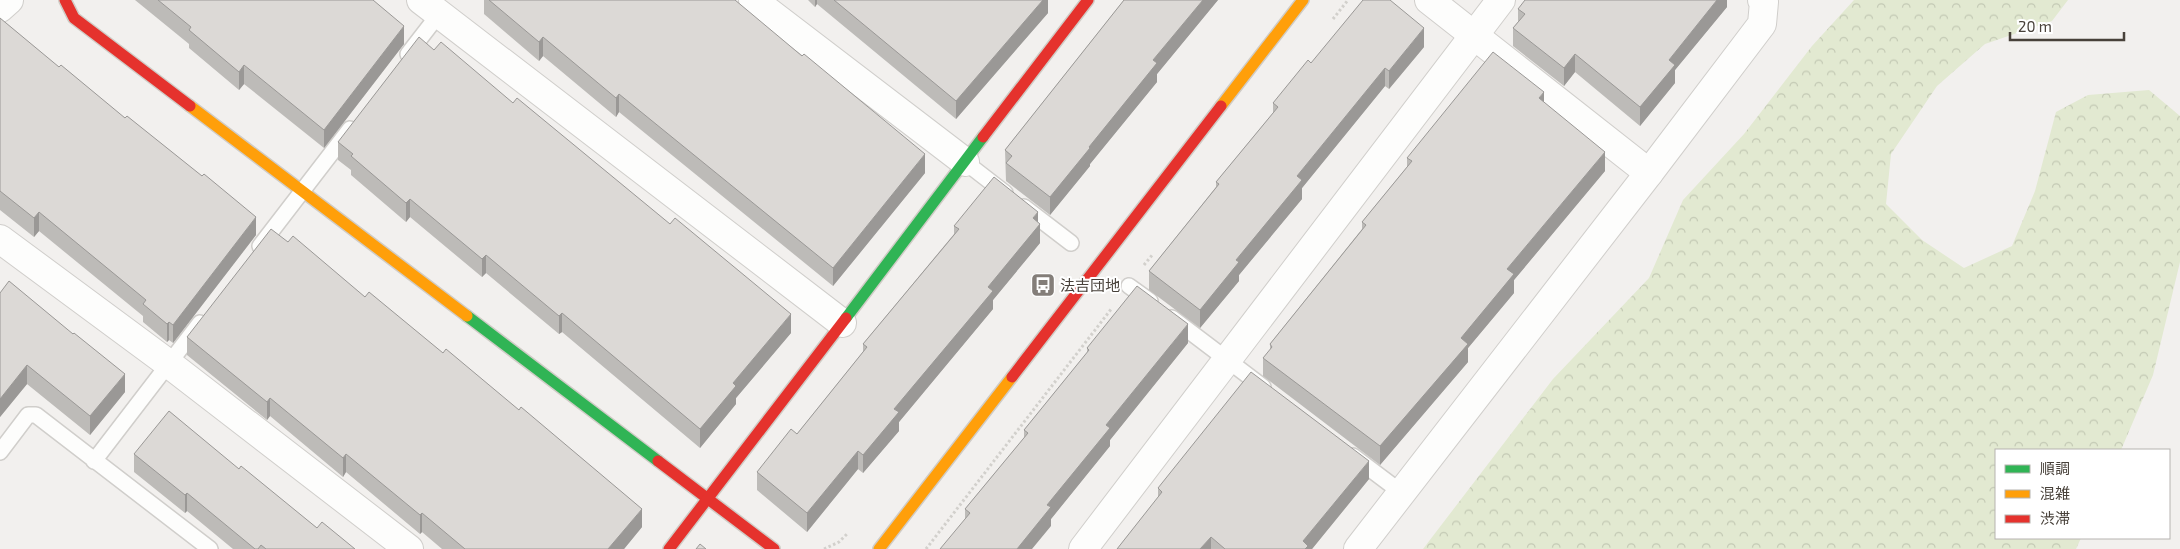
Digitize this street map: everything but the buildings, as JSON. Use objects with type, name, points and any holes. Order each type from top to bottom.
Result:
[{"type":"street","points":[[0,8],[9,0]]},
{"type":"street","points":[[66,0],[74,18],[774,549]]},
{"type":"street","points":[[753,0],[965,162]]},
{"type":"street","points":[[669,549],[1088,0]]},
{"type":"street","points":[[879,549],[1303,0]]},
{"type":"street","points":[[1429,0],[1650,173]]},
{"type":"street","points":[[1083,549],[1501,0]]},
{"type":"street","points":[[1358,549],[1650,173],[1762,24],[1764,2],[1762,0]]},
{"type":"street","points":[[440,8],[842,323]]},
{"type":"street","points":[[0,238],[169,364],[409,549]]},
{"type":"lane","points":[[397,68],[440,8]]},
{"type":"lane","points":[[252,256],[356,121]]},
{"type":"lane","points":[[965,162],[1071,243]]},
{"type":"lane","points":[[1129,286],[1272,394]]},
{"type":"lane","points":[[94,461],[210,310]]},
{"type":"lane","points":[[0,452],[28,415],[32,414],[210,549]]},
{"type":"lane","points":[[1341,446],[1402,493]]},
{"type":"green space","points":[[1854,0],[2068,0],[2052,21],[1985,44],[1937,86],[1891,154],[1886,204],[1922,240],[1964,268],[2012,246],[2035,191],[2056,112],[2088,95],[2149,90],[2180,116],[2180,262],[2153,375],[2121,449],[1995,449],[1995,539],[2081,539],[2076,549],[1423,549],[1553,379],[1649,278],[1683,200],[1744,134],[1812,46]]},
{"type":"traffic: fast","points":[[846,318],[983,137]]},
{"type":"traffic: fast","points":[[467,316],[658,461]]},
{"type":"traffic: slow","points":[[1221,106],[1303,0]]},
{"type":"traffic: slow","points":[[190,106],[467,316]]},
{"type":"traffic: slow","points":[[879,549],[1012,377]]},
{"type":"traffic: jam","points":[[65,0],[74,18],[190,106]]},
{"type":"traffic: jam","points":[[983,137],[1088,0]]},
{"type":"traffic: jam","points":[[1012,377],[1221,106]]},
{"type":"traffic: jam","points":[[669,549],[846,318]]},
{"type":"traffic: jam","points":[[658,461],[774,549]]},
{"type":"place","name":"法吉団地","points":[[1043,285]]}]
